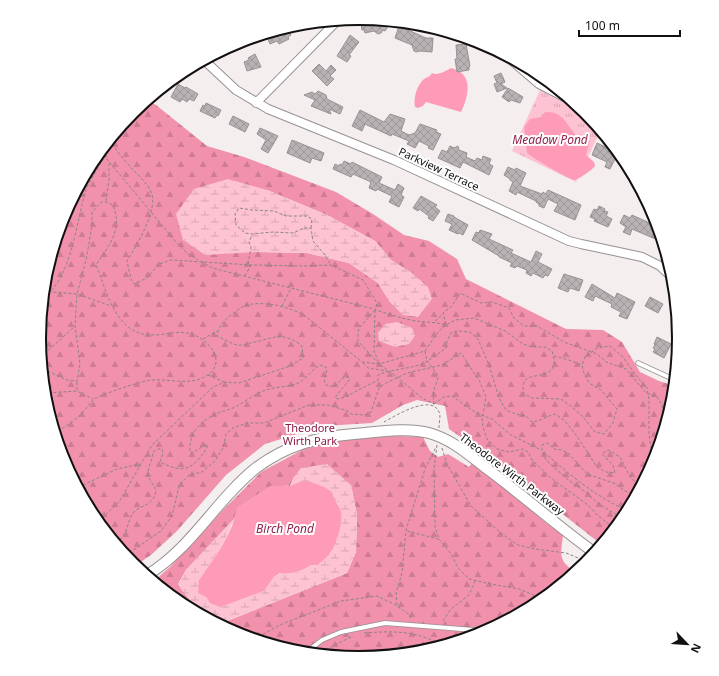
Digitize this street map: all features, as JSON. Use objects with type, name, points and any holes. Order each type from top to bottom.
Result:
[{"type":"street","points":[[256,102],[331,27]]},
{"type":"street","name":"Parkview Terrace","points":[[208,64],[236,90],[284,116],[401,163],[569,240],[592,247],[632,254],[648,259],[665,270]]},
{"type":"street","points":[[531,77],[539,84],[548,89]]},
{"type":"street","name":"Theodore Wirth Parkway","points":[[152,572],[183,546],[233,489],[270,458],[287,449],[324,437],[381,432],[417,431],[438,441],[447,440],[591,549]]},
{"type":"lane","points":[[638,363],[670,378]]},
{"type":"lane","points":[[312,647],[322,640],[341,632],[385,623],[472,630]]},
{"type":"path","points":[[114,144],[120,155],[151,191],[153,204],[139,241],[127,260],[131,279],[134,284],[147,278],[158,264],[171,260],[200,260],[251,265],[331,265],[363,280],[377,303],[375,310],[374,351],[379,364]]},
{"type":"path","points":[[112,306],[77,294],[52,292],[62,276],[69,258],[87,189],[105,157],[150,213],[187,253],[212,268],[412,321],[424,323],[435,322],[446,325]]},
{"type":"path","points":[[106,202],[110,179],[109,162]]},
{"type":"path","points":[[60,430],[81,415],[94,400],[150,380],[180,381],[199,379],[208,375],[215,367],[217,359],[214,351],[203,339],[186,332],[151,335],[136,331],[124,324],[112,306],[96,265],[111,243],[117,227],[117,214],[113,205],[106,202],[101,202],[92,212],[92,226],[86,260],[77,294],[75,326],[80,364],[77,391]]},
{"type":"path","points":[[311,228],[304,228],[293,233],[245,233],[236,225],[235,214],[239,208],[274,211],[286,216],[307,216],[312,219],[311,228],[314,241],[331,265]]},
{"type":"path","points":[[248,264],[251,247],[249,242],[252,234]]},
{"type":"path","points":[[244,276],[251,265]]},
{"type":"path","points":[[282,307],[291,288]]},
{"type":"path","points":[[435,322],[451,307],[460,293],[481,303],[492,302],[509,308],[514,318],[524,326],[537,326],[564,342],[597,354],[606,362],[626,369],[648,394],[657,397],[662,406],[663,414]]},
{"type":"path","points":[[203,339],[218,331],[226,319],[246,305],[270,304],[294,310],[304,315],[368,368],[388,371]]},
{"type":"path","points":[[375,310],[359,328],[358,340],[379,364],[398,377],[422,398],[434,404]]},
{"type":"path","points":[[443,313],[446,325]]},
{"type":"path","points":[[362,362],[379,364],[425,351],[438,332],[446,325],[454,320],[474,318],[505,331],[523,344],[532,347],[545,347],[552,351],[554,364],[547,373],[529,376],[523,382],[522,387],[524,394],[532,398],[561,399],[583,417],[595,432],[604,434],[613,423],[617,409],[602,390],[589,383],[582,365],[585,357],[597,348],[610,346],[622,356],[647,388],[650,422],[650,455]]},
{"type":"path","points":[[47,352],[75,326]]},
{"type":"path","points":[[208,375],[225,382],[239,383],[290,366],[303,358],[302,346],[294,340],[282,336],[270,337],[256,342],[239,345],[218,336],[218,331]]},
{"type":"path","points":[[120,540],[124,536],[134,512],[152,502],[156,491],[148,473],[153,452],[158,449],[162,449],[163,452],[160,462],[180,469],[189,468],[198,460],[207,448],[207,444],[192,453],[190,452],[190,440],[196,427],[206,419],[219,412],[232,408],[264,390],[297,383],[312,373],[316,367],[320,365],[326,367],[327,370],[324,380],[326,385],[334,387],[343,378],[348,377],[350,380],[340,390],[335,398],[339,399],[378,380],[378,375],[388,371],[420,364],[438,355],[446,348],[447,341],[451,333],[457,331],[470,332],[478,339],[489,365],[499,398],[506,410],[526,416],[532,422],[540,421],[547,416],[555,414],[560,417],[576,435],[597,467],[606,472],[616,473],[613,465],[602,454],[608,450],[620,457],[634,481],[635,487]]},
{"type":"path","points":[[425,351],[427,361],[438,374],[433,394],[433,407]]},
{"type":"path","points":[[553,356],[582,365]]},
{"type":"path","points":[[48,372],[67,380],[77,381]]},
{"type":"path","points":[[103,517],[119,502],[152,445],[213,387],[225,382]]},
{"type":"path","points":[[52,393],[77,391],[94,400]]},
{"type":"path","points":[[434,404],[444,397],[452,396],[476,413],[492,419],[512,435],[542,451],[584,486],[622,508]]},
{"type":"path","points":[[380,424],[409,408],[425,405],[433,407],[438,411],[440,416],[434,469],[434,509],[435,527],[439,539],[451,554],[458,568],[469,579],[519,589],[536,596]]},
{"type":"path","points":[[384,422],[390,423]]},
{"type":"path","points":[[397,606],[396,592],[402,574],[406,530],[425,469],[438,441]]},
{"type":"path","points":[[438,441],[447,464],[471,506],[502,534],[518,545],[566,553],[581,559]]},
{"type":"path","points":[[617,516],[566,478],[546,460],[542,451],[542,445],[548,443],[554,449],[562,450],[569,454],[587,474],[616,484],[625,491],[631,493],[632,492]]},
{"type":"path","points":[[83,485],[117,469],[141,463]]},
{"type":"path","points":[[406,530],[439,539]]},
{"type":"path","points":[[440,627],[450,610],[469,595],[476,580]]},
{"type":"path","points":[[262,635],[280,625],[341,601],[377,596],[397,606],[410,615],[411,625]]},
{"type":"path","points":[[363,634],[383,631],[417,634],[435,642]]},
{"type":"path","points":[[329,649],[356,634]]},
{"type":"green space","name":"Meadow Pond","points":[[540,90],[566,103],[598,136],[576,182],[512,151]]},
{"type":"green space","name":"Theodore Wirth Park","points":[[153,103],[207,146],[244,157],[336,192],[404,235],[429,241],[457,259],[466,279],[566,329],[603,330],[622,342],[640,372],[669,384],[662,419],[649,458],[631,495],[608,529],[597,541],[494,460],[449,429],[445,406],[417,400],[403,405],[372,423],[323,426],[265,444],[226,475],[177,531],[151,555],[141,562],[111,529],[88,494],[70,458],[57,419],[49,379],[46,338],[49,297],[57,257],[70,218],[88,181],[111,147]],"holes":[[[267,190],[327,215],[375,241],[391,260],[412,273],[390,302],[378,283],[349,263],[307,253],[257,252]]]},
{"type":"green space","points":[[228,179],[267,190],[327,215],[375,241],[391,260],[412,273],[428,287],[432,299],[418,317],[403,315],[390,302],[378,283],[349,263],[307,253],[257,252],[205,255],[183,240],[176,214],[194,189]]},
{"type":"green space","points":[[397,322],[412,328],[415,336],[409,344],[395,347],[379,341],[378,333],[385,324]]},
{"type":"green space","points":[[395,436],[423,437],[430,451],[438,457],[448,454],[469,467],[472,463],[563,535],[561,553],[563,560],[571,569],[533,598],[498,619],[460,634],[421,645],[380,650],[339,650],[298,645],[259,634],[227,621],[347,573],[356,552],[357,515],[351,485],[294,477],[290,486],[270,489],[249,500],[238,508],[234,519],[186,570],[178,584],[190,601],[158,577],[171,566],[261,472],[302,450],[330,441]]},
{"type":"green space","points":[[327,464],[351,485],[357,515],[356,552],[347,573],[227,621],[190,601],[178,585],[186,570],[234,519],[221,548],[199,580],[237,601],[264,591],[274,577],[281,573],[293,573],[305,569],[311,565],[318,565],[331,553],[341,514],[338,503],[333,498],[299,482],[290,486],[294,477],[301,468]]},
{"type":"water","points":[[451,68],[463,75],[468,86],[466,99],[461,112],[426,102],[423,106],[418,108],[415,107],[415,96],[424,79],[432,73],[439,74]]},
{"type":"water","name":"Meadow Pond","points":[[545,112],[551,112],[560,116],[577,135],[590,141],[586,155],[594,162],[595,166],[579,178],[574,180],[527,153],[524,127],[530,119],[541,117]]},
{"type":"water","name":"Birch Pond","points":[[308,481],[324,487],[332,492],[341,512],[341,521],[337,538],[330,554],[318,565],[311,565],[300,571],[292,573],[280,573],[274,577],[264,591],[220,607],[210,603],[206,597],[198,593],[199,580],[221,548],[232,526],[237,508],[270,486],[290,486],[299,482]]},
{"type":"building","points":[[361,25],[388,27],[385,31],[383,30],[378,34],[374,31],[365,33],[364,30],[362,30]]},
{"type":"building","points":[[398,28],[405,29],[426,38],[433,38],[432,52],[416,52],[414,51],[412,45],[395,38]]},
{"type":"building","points":[[290,33],[291,35],[288,37],[289,39],[279,44],[277,41],[270,44],[268,39]]},
{"type":"building","points":[[350,35],[359,42],[349,55],[351,56],[347,62],[337,56]]},
{"type":"building","points":[[466,44],[470,66],[469,70],[457,72],[455,59],[457,59],[456,45]]},
{"type":"building","points":[[255,54],[261,67],[247,71],[244,62],[249,60],[248,58]]},
{"type":"building","points":[[319,64],[326,71],[331,65],[336,70],[330,76],[334,79],[327,86],[312,71]]},
{"type":"building","points":[[501,73],[505,82],[501,84],[507,88],[497,92],[494,84],[497,83],[494,76]]},
{"type":"building","points":[[178,84],[198,94],[194,101],[189,99],[187,102],[182,99],[180,102],[171,97]]},
{"type":"building","points":[[508,88],[523,97],[520,103],[511,100],[509,102],[502,97]]},
{"type":"building","points":[[318,91],[326,95],[327,99],[343,107],[340,114],[329,109],[331,114],[311,106],[315,100],[304,95],[312,92],[315,94]]},
{"type":"building","points":[[206,103],[221,110],[218,116],[217,115],[215,118],[200,111]]},
{"type":"building","points":[[360,110],[384,122],[390,114],[405,119],[401,131],[409,135],[415,133],[420,124],[437,130],[436,132],[441,134],[433,150],[428,148],[429,146],[419,141],[415,148],[407,144],[409,141],[392,134],[391,136],[365,124],[362,131],[352,126]]},
{"type":"building","points":[[233,116],[249,124],[245,132],[229,124]]},
{"type":"building","points":[[260,128],[278,136],[268,153],[261,149],[266,140],[257,134]]},
{"type":"building","points":[[292,140],[324,153],[321,161],[312,158],[310,163],[287,153]]},
{"type":"building","points":[[597,143],[609,149],[616,158],[610,169],[605,167],[607,162],[592,155]]},
{"type":"building","points":[[450,146],[454,148],[458,146],[459,150],[467,153],[466,157],[475,161],[477,158],[482,160],[483,156],[491,159],[489,164],[493,166],[489,175],[463,162],[460,168],[438,158],[442,150],[447,152]]},
{"type":"building","points":[[344,161],[351,164],[352,162],[382,177],[379,183],[395,190],[398,184],[404,188],[401,195],[404,197],[399,207],[389,202],[392,196],[377,189],[376,191],[369,188],[371,182],[353,174],[351,177],[333,169],[335,164],[339,166],[340,164],[342,165]]},
{"type":"building","points":[[508,167],[515,170],[516,168],[526,173],[520,186],[542,194],[543,192],[546,194],[548,190],[581,205],[575,220],[554,211],[558,204],[548,199],[544,208],[539,206],[536,201],[517,192],[516,195],[509,191],[513,182],[504,175]]},
{"type":"building","points":[[421,196],[437,205],[435,207],[440,211],[433,221],[419,209],[418,211],[413,208]]},
{"type":"building","points":[[599,206],[605,209],[604,211],[608,212],[606,216],[612,219],[608,227],[594,221],[595,219],[590,217],[594,209],[597,210]]},
{"type":"building","points":[[448,214],[468,225],[463,235],[449,230],[452,224],[445,221]]},
{"type":"building","points":[[624,215],[630,218],[632,215],[651,224],[657,240],[632,229],[630,235],[623,232],[626,227],[620,223]]},
{"type":"building","points":[[480,230],[492,234],[489,239],[513,250],[511,253],[531,262],[536,251],[542,254],[538,262],[552,269],[548,276],[545,275],[543,278],[533,273],[531,276],[526,273],[527,270],[517,266],[515,268],[510,266],[512,263],[499,257],[472,240],[476,232],[479,233]]},
{"type":"building","points":[[564,274],[583,280],[579,291],[570,288],[568,292],[558,288]]},
{"type":"building","points":[[592,284],[615,298],[617,293],[635,302],[627,319],[619,316],[621,312],[611,307],[612,304],[595,296],[593,301],[585,297]]},
{"type":"building","points":[[650,297],[663,304],[658,313],[645,306]]},
{"type":"building","points":[[657,337],[671,344],[664,358],[653,352]]}]
